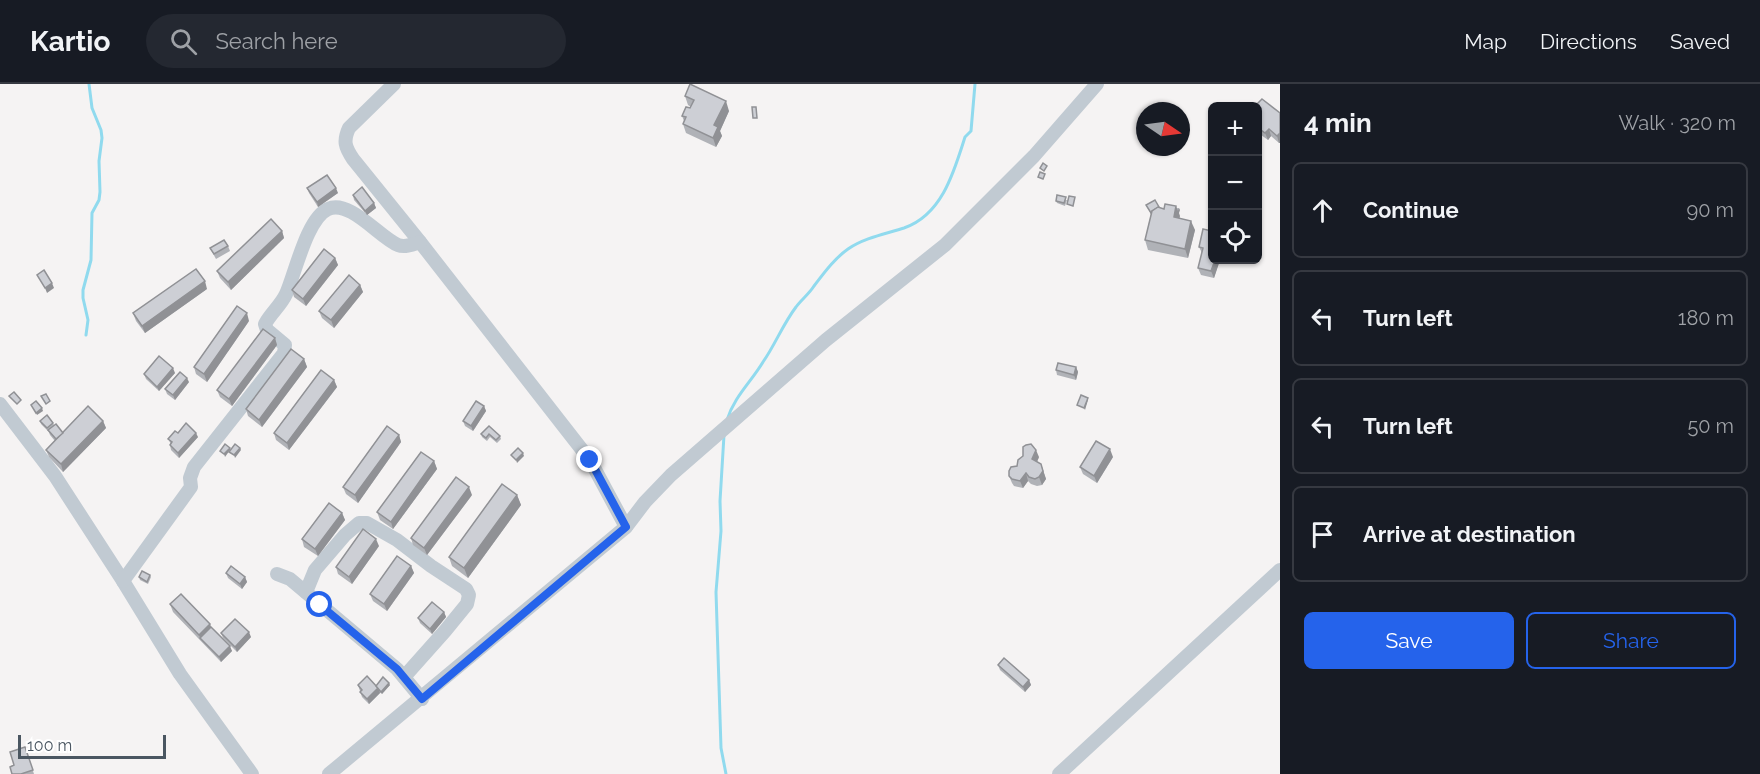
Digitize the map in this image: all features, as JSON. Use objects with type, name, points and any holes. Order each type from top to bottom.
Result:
[{"type":"street","points":[[394,84],[349,128],[345,137],[345,147],[352,159],[420,242],[590,460],[626,527]]},
{"type":"street","points":[[329,774],[422,699],[626,527],[645,502],[671,475],[826,340],[945,245],[1034,156],[1097,84]]},
{"type":"street","points":[[123,580],[191,488],[190,478],[194,467],[284,353],[285,345],[267,330],[265,324],[285,298],[308,236],[320,214],[331,207],[344,208],[375,227],[399,246],[420,242]]},
{"type":"street","points":[[0,404],[55,476],[123,580],[180,674],[252,774]]},
{"type":"street","points":[[306,592],[315,570],[345,535],[359,523],[367,523],[397,540],[466,589],[469,595],[467,604],[404,677]]},
{"type":"street","points":[[1059,774],[1280,570]]},
{"type":"street","points":[[277,574],[290,579],[306,592],[404,677],[422,699]]},
{"type":"building","points":[[690,84],[726,101],[714,125],[718,127],[713,138],[683,124],[686,117],[682,116],[686,107],[690,108],[694,100],[685,96]]},
{"type":"building","points":[[1262,99],[1280,113],[1280,133],[1277,136],[1269,129],[1265,133],[1262,131],[1262,102],[1259,102]]},
{"type":"building","points":[[752,107],[756,107],[757,118],[753,118]]},
{"type":"building","points":[[1043,163],[1047,166],[1044,171],[1040,168]]},
{"type":"building","points":[[1040,172],[1045,174],[1043,179],[1038,177]]},
{"type":"building","points":[[327,175],[336,188],[317,202],[307,188]]},
{"type":"building","points":[[362,187],[374,203],[365,211],[353,195]]},
{"type":"building","points":[[1057,195],[1066,197],[1064,203],[1056,201]]},
{"type":"building","points":[[1069,196],[1075,197],[1073,206],[1067,204]]},
{"type":"building","points":[[1155,200],[1159,207],[1151,213],[1146,205]]},
{"type":"building","points":[[1165,204],[1176,206],[1174,217],[1191,221],[1185,249],[1145,240],[1152,211],[1158,207],[1164,209]]},
{"type":"building","points":[[271,219],[282,231],[228,282],[217,271]]},
{"type":"building","points":[[1203,229],[1208,230],[1208,264],[1214,264],[1211,271],[1198,268],[1203,248],[1199,247]]},
{"type":"building","points":[[224,240],[228,246],[214,254],[210,248]]},
{"type":"building","points":[[324,249],[335,258],[303,299],[292,290]]},
{"type":"building","points":[[196,269],[205,281],[142,326],[133,313]]},
{"type":"building","points":[[44,270],[52,283],[45,288],[37,275]]},
{"type":"building","points":[[349,275],[360,285],[331,320],[319,311]]},
{"type":"building","points":[[237,306],[247,313],[204,374],[194,367]]},
{"type":"building","points":[[263,329],[275,338],[229,399],[217,390]]},
{"type":"building","points":[[291,349],[304,359],[259,420],[246,409]]},
{"type":"building","points":[[159,356],[173,368],[157,387],[144,374]]},
{"type":"building","points":[[1058,363],[1076,367],[1074,375],[1056,370]]},
{"type":"building","points":[[321,370],[334,380],[287,443],[274,433]]},
{"type":"building","points":[[180,372],[187,378],[173,395],[165,389]]},
{"type":"building","points":[[14,392],[21,400],[17,404],[9,396]]},
{"type":"building","points":[[46,394],[50,401],[46,404],[41,396]]},
{"type":"building","points":[[1081,395],[1088,398],[1084,408],[1077,405]]},
{"type":"building","points":[[36,401],[42,408],[36,413],[31,405]]},
{"type":"building","points":[[476,401],[484,406],[471,426],[463,421]]},
{"type":"building","points":[[88,406],[103,421],[61,464],[46,450]]},
{"type":"building","points":[[47,415],[53,423],[47,428],[40,421]]},
{"type":"building","points":[[186,423],[196,433],[178,453],[170,445],[172,442],[168,439],[175,431],[178,433]]},
{"type":"building","points":[[56,424],[63,433],[56,439],[48,430]]},
{"type":"building","points":[[387,426],[399,435],[355,495],[343,487]]},
{"type":"building","points":[[489,426],[500,436],[496,440],[489,434],[486,438],[481,434]]},
{"type":"building","points":[[1096,441],[1110,449],[1094,476],[1080,467]]},
{"type":"building","points":[[225,444],[230,448],[224,454],[220,451]]},
{"type":"building","points":[[235,444],[240,448],[234,455],[229,452]]},
{"type":"building","points":[[1031,444],[1036,450],[1032,459],[1041,464],[1043,471],[1035,479],[1026,473],[1020,481],[1012,479],[1009,476],[1011,467],[1017,466],[1018,460],[1023,456],[1023,447]]},
{"type":"building","points":[[518,448],[523,453],[516,460],[511,455]]},
{"type":"building","points":[[421,452],[434,461],[391,522],[377,512]]},
{"type":"building","points":[[456,477],[469,487],[424,548],[411,538]]},
{"type":"building","points":[[502,484],[517,495],[464,568],[449,557]]},
{"type":"building","points":[[329,503],[342,513],[315,549],[302,539]]},
{"type":"building","points":[[363,529],[376,539],[349,577],[336,567]]},
{"type":"building","points":[[397,556],[411,566],[384,604],[370,594]]},
{"type":"building","points":[[231,566],[245,577],[240,584],[226,573]]},
{"type":"building","points":[[142,571],[150,575],[147,582],[139,577]]},
{"type":"building","points":[[181,594],[210,624],[199,635],[170,604]]},
{"type":"building","points":[[432,602],[444,612],[430,629],[418,618]]},
{"type":"building","points":[[235,619],[249,632],[235,647],[221,633]]},
{"type":"building","points":[[211,627],[230,646],[219,657],[200,638]]},
{"type":"building","points":[[1004,658],[1029,680],[1023,687],[998,665]]},
{"type":"building","points":[[367,676],[378,688],[367,699],[360,692],[362,690],[358,685]]},
{"type":"building","points":[[383,677],[389,683],[381,692],[376,686]]},
{"type":"building","points":[[25,747],[33,770],[12,774],[10,767],[14,765],[10,752]]},
{"type":"waterway","points":[[86,335],[88,320],[83,290],[91,260],[92,213],[99,200],[99,161],[102,138],[92,108],[89,84]]},
{"type":"waterway","points":[[727,420],[738,397],[767,355],[791,314],[825,271],[848,249],[917,222],[937,203],[951,178],[965,137],[971,131],[975,84]]},
{"type":"waterway","points":[[724,435],[720,501],[721,531],[716,592],[721,748],[726,774]]},
{"type":"route","points":[[320,605],[397,669],[422,699],[626,527],[590,460]]}]
